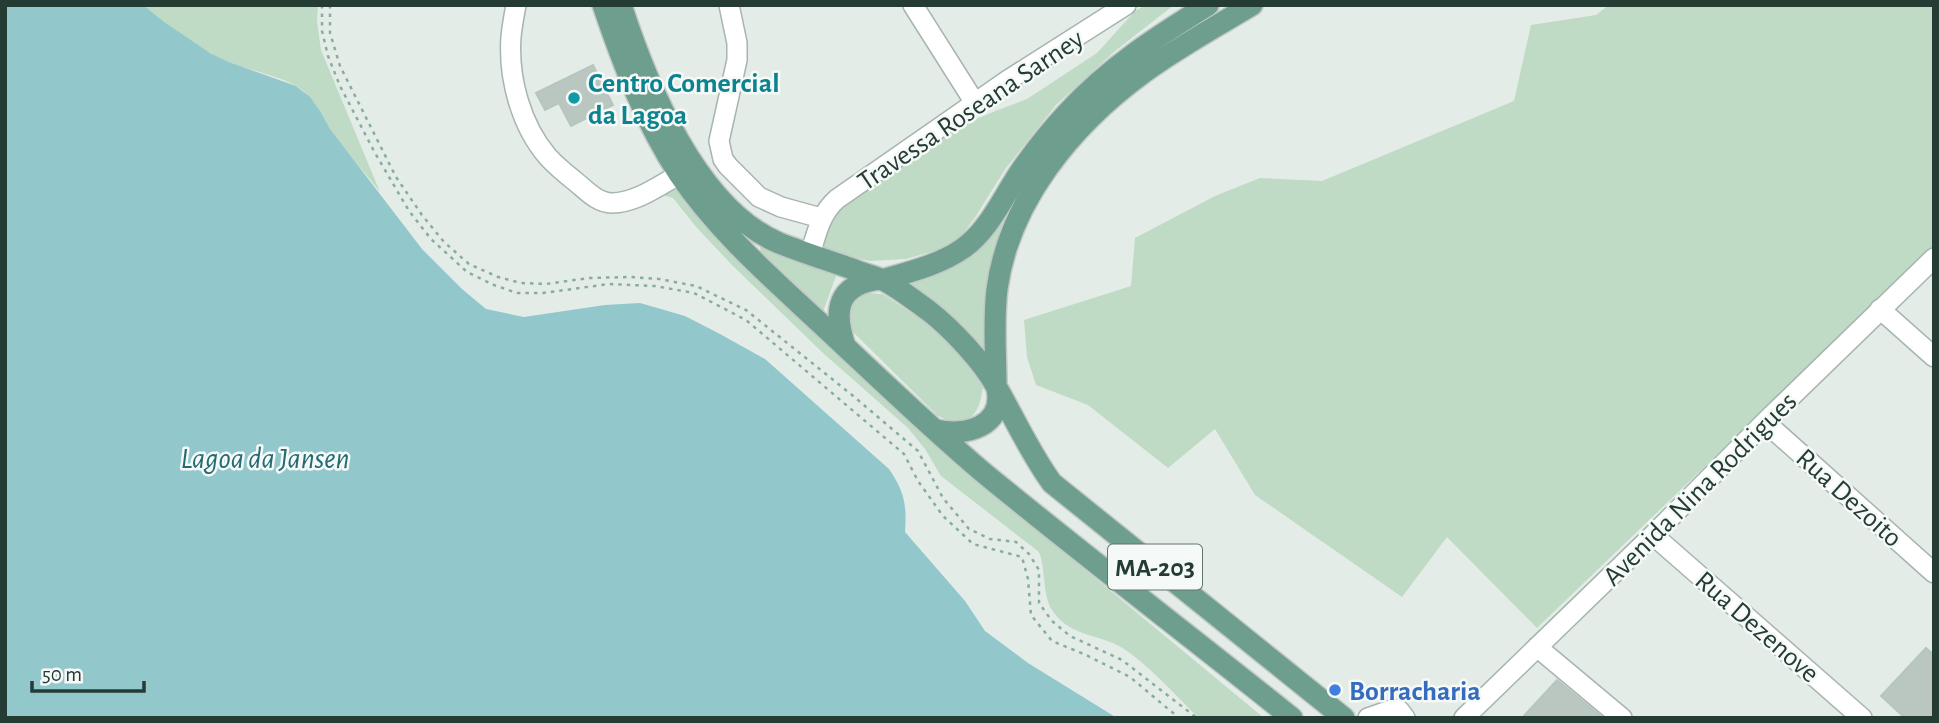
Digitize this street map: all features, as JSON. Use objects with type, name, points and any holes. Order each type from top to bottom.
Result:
[{"type":"main road","points":[[603,5],[634,92],[650,125],[680,174],[735,241],[845,346]]},
{"type":"main road","points":[[621,5],[645,71],[669,123],[716,195],[743,222],[778,242],[881,279]]},
{"type":"main road","points":[[845,346],[838,320],[839,306],[851,288],[856,284],[932,264],[968,244],[983,228],[1046,137],[1086,93],[1124,60],[1208,5]]},
{"type":"main road","points":[[936,430],[960,432],[976,429],[989,420],[997,409],[999,397],[996,291],[1003,259],[1018,219],[1059,152],[1089,119],[1141,74],[1251,5]]},
{"type":"main road","name":"MA-203","points":[[881,279],[929,312],[967,349],[997,387],[1040,467],[1052,483],[1343,718]]},
{"type":"main road","name":"MA-203","points":[[845,346],[984,472],[1292,718]]},
{"type":"main road","points":[[1164,615],[1193,625],[1308,718]]},
{"type":"street","points":[[516,5],[511,36],[513,79],[522,113],[551,161],[595,198],[606,202],[619,203],[641,195],[680,174]]},
{"type":"street","points":[[729,5],[737,43],[737,60],[719,141],[723,159],[759,197],[781,207],[821,218],[810,254]]},
{"type":"street","points":[[913,5],[975,103]]},
{"type":"street","name":"Travessa Roseana Sarney","points":[[821,218],[837,199],[975,103],[1126,5]]},
{"type":"street","name":"Avenida Nina Rodrigues","points":[[1464,718],[1934,258]]},
{"type":"street","points":[[1880,309],[1934,357]]},
{"type":"street","name":"Rua Dezoito","points":[[1765,422],[1934,573]]},
{"type":"street","name":"Rua Dezenove","points":[[1653,535],[1862,718]]},
{"type":"street","points":[[1537,647],[1622,718]]},
{"type":"street","points":[[1368,718],[1394,709],[1399,710],[1405,718]]},
{"type":"path","points":[[321,5],[322,30],[328,56],[340,86],[375,153],[409,211],[432,239],[467,272],[517,293],[543,293],[609,284],[655,286],[694,292],[746,320],[904,454],[918,481],[943,516],[973,544],[1022,557],[1028,579],[1031,615],[1052,641],[1130,677],[1179,718]]},
{"type":"path","points":[[330,5],[330,33],[340,66],[396,177],[444,242],[469,264],[498,277],[521,283],[546,284],[589,278],[659,279],[696,286],[746,310],[918,451],[943,498],[969,529],[990,539],[1016,542],[1029,554],[1039,570],[1039,603],[1052,621],[1070,636],[1122,660],[1197,718]]},
{"type":"green space","points":[[143,5],[318,5],[321,50],[380,192],[304,91],[284,80],[211,53],[173,29]]},
{"type":"green space","points":[[1146,5],[1174,5],[1115,51],[1056,105],[1006,168],[962,235],[938,250],[906,259],[870,261],[818,249],[834,209],[938,135],[1027,99],[1097,53],[1135,11]]},
{"type":"green space","points":[[1609,5],[1934,5],[1934,246],[1537,628],[1447,537],[1402,597],[1255,495],[1215,429],[1168,468],[1088,405],[1036,385],[1027,357],[1024,320],[1131,286],[1135,238],[1215,196],[1260,178],[1322,181],[1514,101],[1531,25],[1596,15]]},
{"type":"green space","points":[[671,189],[682,191],[966,471],[1264,718],[1199,718],[1134,656],[1113,643],[1079,632],[1058,618],[1049,604],[1039,552],[941,476],[925,449],[908,428],[823,353],[732,265],[673,198],[659,194]]},
{"type":"green space","points":[[1000,221],[1005,233],[990,357],[902,282]]},
{"type":"green space","points":[[760,244],[837,273],[822,315],[761,258]]},
{"type":"green space","points":[[864,293],[883,294],[922,320],[955,349],[983,386],[979,405],[968,420],[954,422],[938,416],[851,330],[849,308],[854,300]]},
{"type":"water","name":"Lagoa da Jansen","points":[[5,5],[143,5],[210,53],[296,86],[310,97],[330,129],[422,249],[486,309],[524,317],[605,305],[640,303],[685,316],[765,359],[889,469],[903,498],[905,532],[965,601],[985,631],[1028,663],[1117,718],[5,718]]},
{"type":"building","name":"Centro Comercial da Lagoa","points":[[593,65],[613,105],[571,126],[559,103],[545,110],[536,93]]},
{"type":"building","points":[[1926,648],[1934,655],[1934,718],[1905,718],[1881,696]]},
{"type":"building","points":[[1557,680],[1603,718],[1522,718]]},
{"type":"place","name":"Centro Comercial da Lagoa","points":[[574,98]]},
{"type":"place","name":"Borracharia","points":[[1335,690]]}]
